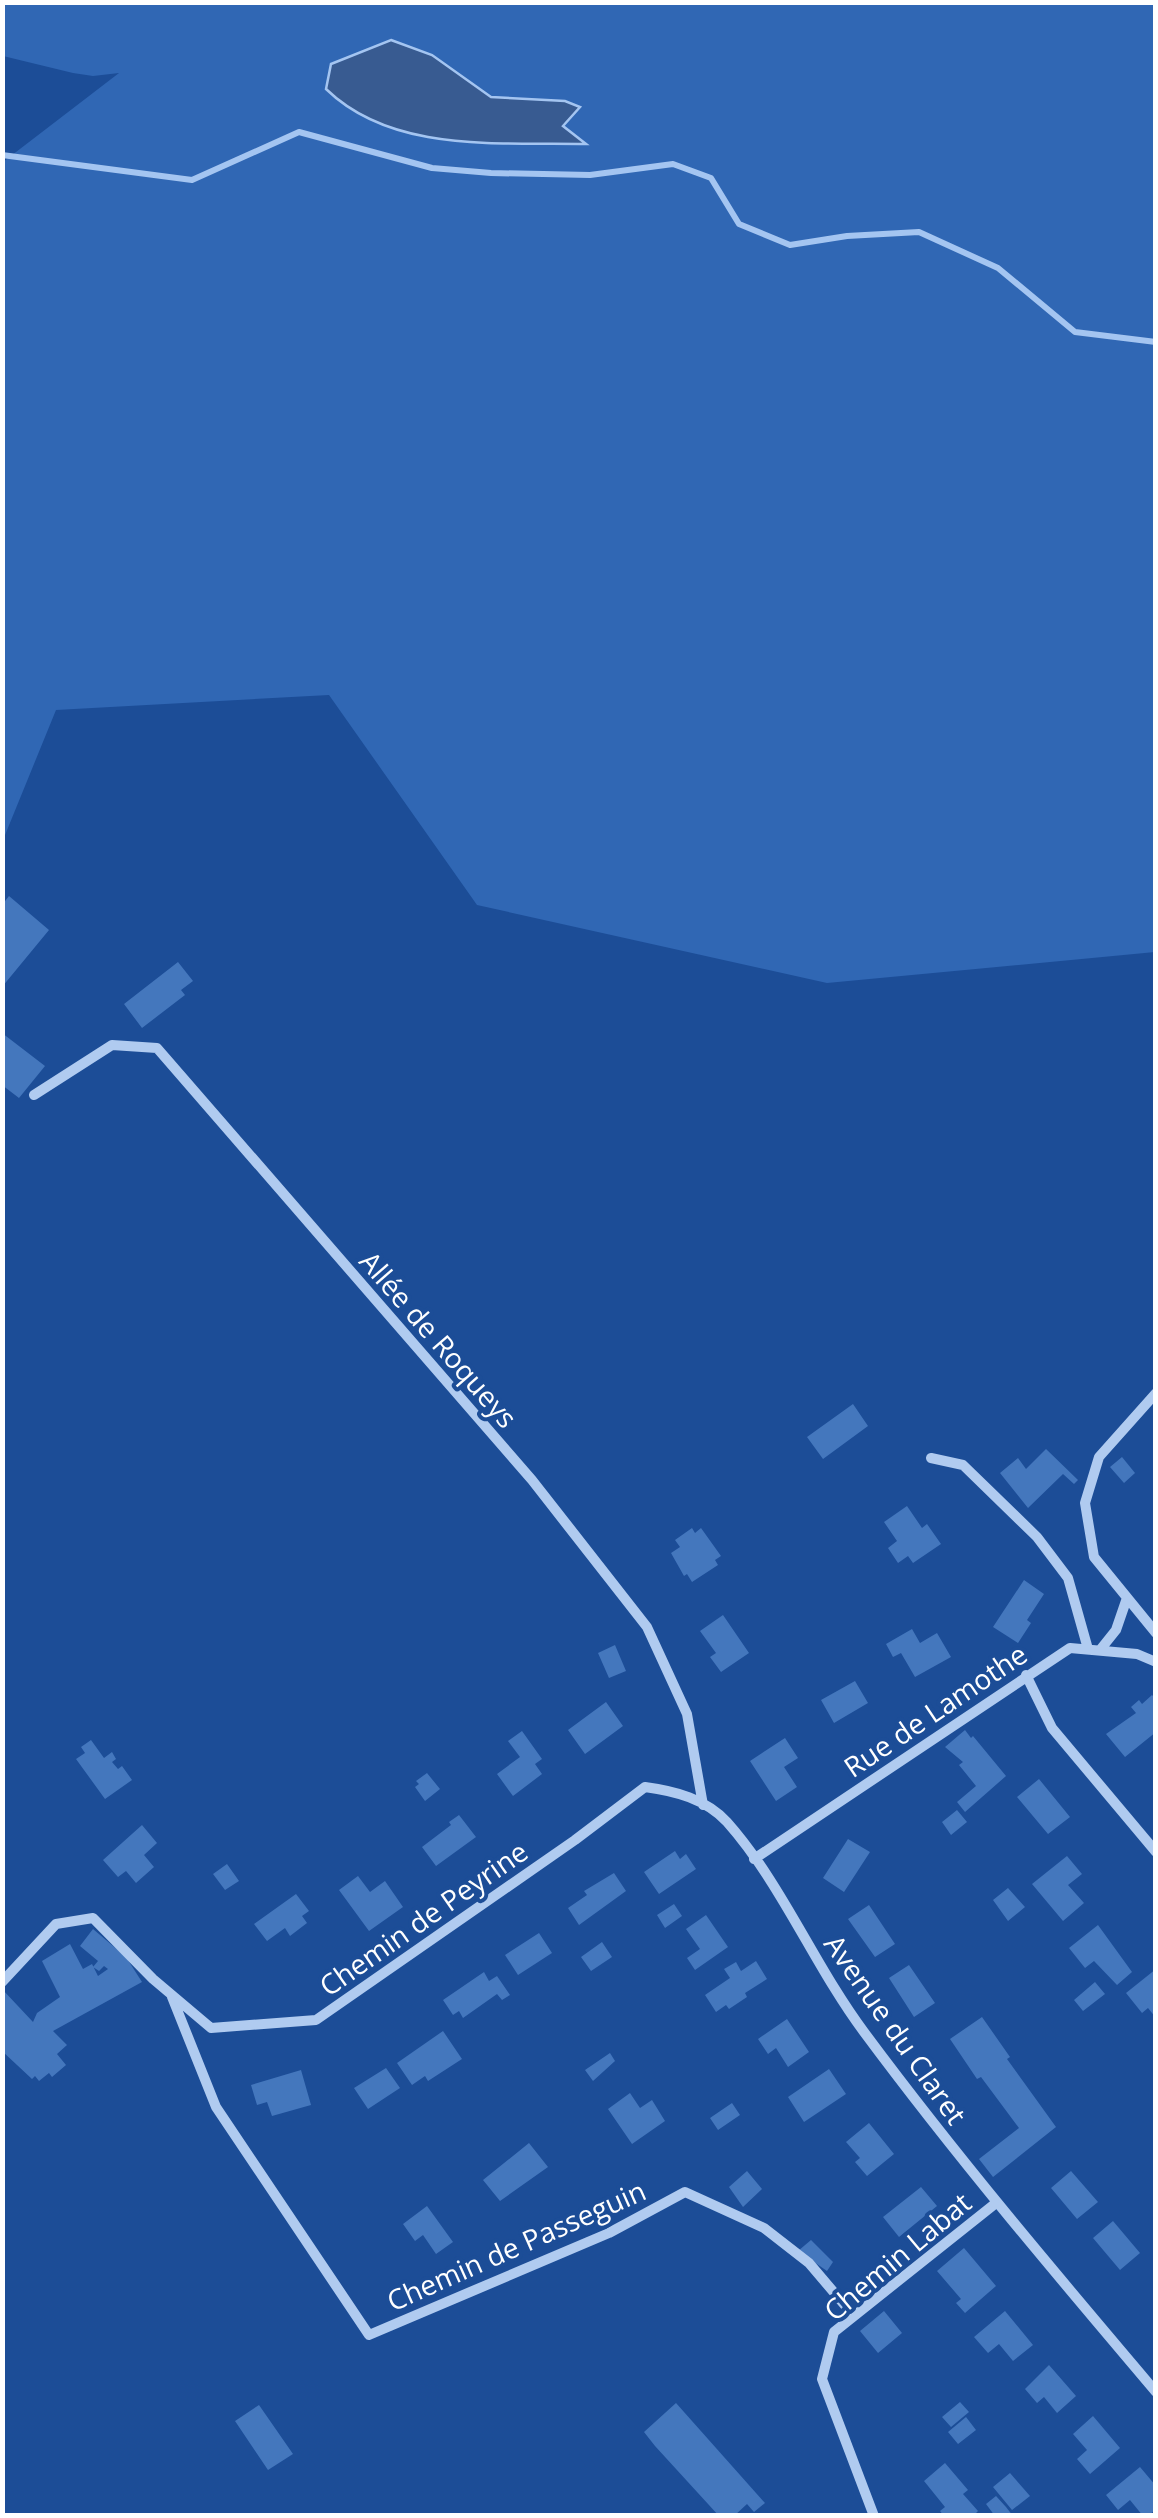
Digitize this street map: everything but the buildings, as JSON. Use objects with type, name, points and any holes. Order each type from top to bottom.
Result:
[{"type":"street","name":"Allée de Roqueys","points":[[34,1095],[112,1045],[157,1048],[532,1480],[646,1627],[688,1714],[702,1805]]},
{"type":"street","points":[[1156,1393],[1098,1458],[1085,1504],[1094,1558],[1156,1633]]},
{"type":"street","points":[[931,1458],[963,1465],[1036,1537],[1068,1578],[1094,1650],[1116,1630],[1127,1598]]},
{"type":"street","name":"Rue de Lamothe","points":[[754,1860],[1070,1648],[1138,1654],[1156,1662]]},
{"type":"street","points":[[1026,1675],[1052,1728],[1156,1852]]},
{"type":"street","name":"Avenue du Claret","points":[[575,1840],[645,1786],[681,1792],[724,1819],[861,2028],[996,2203],[1156,2392]]},
{"type":"street","name":"Chemin de Peyrine","points":[[2,1982],[56,1924],[93,1918],[212,2028],[316,2020],[575,1840]]},
{"type":"street","name":"Chemin de Passeguin","points":[[170,1993],[216,2107],[368,2335],[609,2233],[685,2192],[764,2228],[809,2264],[854,2316]]},
{"type":"street","name":"Chemin Labat","points":[[874,2516],[822,2378],[834,2332],[996,2203]]},
{"type":"shaded area","points":[[3,3],[1155,3],[1155,952],[827,983],[477,905],[329,695],[56,710],[3,840],[3,162],[119,73],[93,76],[3,56]]},
{"type":"shaded area","points":[[391,40],[432,55],[491,97],[565,101],[580,107],[563,126],[586,144],[484,143],[415,134],[383,125],[353,110],[326,89],[331,64]]},
{"type":"waterway","points":[[2,155],[192,180],[299,132],[432,168],[590,175],[673,164],[711,178],[739,224],[790,245],[847,236],[919,232],[998,268],[1075,332],[1156,342]]}]
